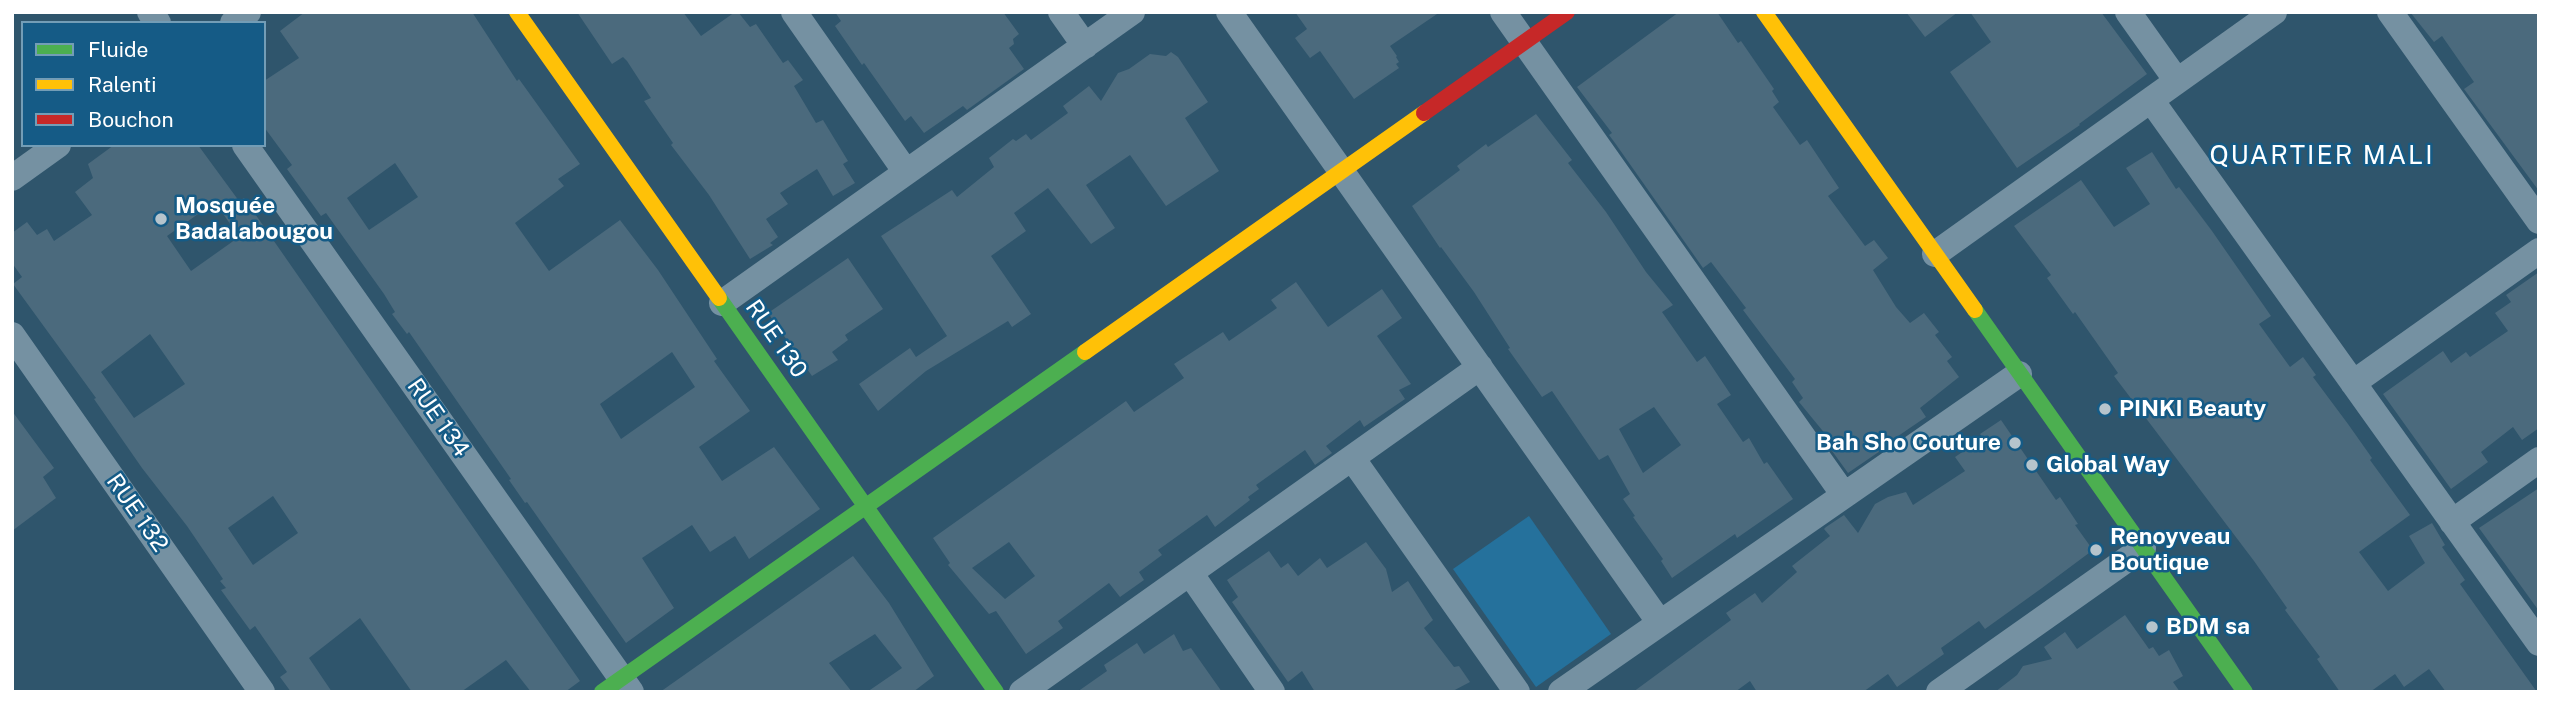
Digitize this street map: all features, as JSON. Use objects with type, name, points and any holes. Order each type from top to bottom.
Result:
[{"type":"street","name":"RUE 130","points":[[517,12],[996,692]]},
{"type":"street","points":[[793,12],[906,172]]},
{"type":"street","points":[[1061,12],[1084,46]]},
{"type":"street","points":[[722,303],[1132,12]]},
{"type":"street","points":[[1229,12],[1660,623]]},
{"type":"street","points":[[1503,12],[1844,495]]},
{"type":"street","points":[[618,687],[865,506],[1567,12]]},
{"type":"street","points":[[1764,12],[2245,692]]},
{"type":"street","points":[[2128,12],[2177,81]]},
{"type":"street","points":[[1935,254],[2274,12]]},
{"type":"street","points":[[2390,12],[2539,221]]},
{"type":"street","points":[[2151,100],[2539,643]]},
{"type":"street","points":[[12,178],[55,147]]},
{"type":"street","name":"RUE 134","points":[[246,147],[618,687]]},
{"type":"street","points":[[2353,383],[2539,251]]},
{"type":"street","name":"RUE 132","points":[[12,335],[262,692]]},
{"type":"street","points":[[1022,692],[1480,367]]},
{"type":"street","points":[[1561,692],[2019,374]]},
{"type":"street","points":[[1352,458],[1517,692]]},
{"type":"street","points":[[2452,522],[2539,460]]},
{"type":"street","points":[[1940,692],[2143,548]]},
{"type":"street","points":[[1190,573],[1272,692]]},
{"type":"shaded area","points":[[1529,516],[1611,634],[1536,687],[1453,569]]},
{"type":"building","points":[[305,12],[472,12],[517,81],[519,79],[580,164],[558,179],[564,186],[515,223],[549,271],[620,220],[658,270],[717,359],[714,361],[750,411],[699,447],[722,481],[774,447],[820,509],[749,559],[735,536],[710,552],[692,525],[642,558],[674,608],[626,643],[527,502],[525,503],[409,332],[407,334],[392,314],[395,312],[384,294],[326,213],[321,216],[287,169],[292,165],[266,130],[266,80],[299,58],[280,31]],"holes":[[[395,163],[418,197],[369,230],[347,198]],[[672,352],[695,387],[621,439],[600,404]]]},
{"type":"building","points":[[577,12],[683,12],[701,36],[738,12],[750,27],[756,24],[783,63],[788,60],[803,80],[794,86],[816,123],[823,120],[848,161],[843,164],[855,183],[833,196],[817,169],[780,193],[788,204],[766,219],[778,237],[770,243],[773,245],[750,259],[709,195],[671,145],[673,143],[644,101],[651,98],[627,61],[623,57],[612,64]]},
{"type":"building","points":[[835,12],[1003,12],[1019,34],[1009,48],[1024,69],[967,110],[963,106],[924,133],[911,116],[905,121],[864,63],[862,65],[835,26],[841,21]]},
{"type":"building","points":[[1295,12],[1440,12],[1390,46],[1397,56],[1399,62],[1396,64],[1399,68],[1354,99],[1320,51],[1310,58],[1295,38],[1307,29]]},
{"type":"building","points":[[1679,12],[1717,12],[1738,43],[1741,41],[1774,89],[1772,91],[1779,102],[1773,107],[1800,145],[1807,140],[1839,188],[1828,196],[1865,246],[1874,240],[1888,258],[1873,270],[1896,307],[1910,323],[1924,313],[1939,332],[1935,335],[1952,357],[1947,361],[1959,377],[1920,408],[1926,417],[1848,473],[1827,444],[1831,441],[1799,402],[1803,398],[1792,382],[1795,379],[1743,310],[1746,308],[1711,262],[1703,268],[1609,135],[1612,133],[1577,87]]},
{"type":"building","points":[[1906,12],[1958,12],[1925,37]]},
{"type":"building","points":[[1970,12],[2101,12],[2147,74],[2017,168],[1950,72],[1991,42]]},
{"type":"building","points":[[2410,12],[2539,12],[2539,191],[2464,89],[2474,82],[2442,36],[2434,42]]},
{"type":"building","points":[[1171,52],[1178,57],[1208,102],[1185,118],[1219,171],[1166,206],[1130,155],[1086,185],[1115,228],[1091,244],[1048,188],[1014,213],[1026,231],[991,256],[1031,314],[1012,327],[1008,321],[926,371],[878,411],[859,384],[910,348],[916,357],[947,336],[881,236],[952,190],[957,197],[994,167],[989,158],[1013,139],[1016,141],[1026,134],[1031,140],[1068,113],[1063,106],[1089,86],[1101,101],[1118,73],[1129,69],[1150,54],[1166,56]]},
{"type":"building","points":[[1536,114],[1572,160],[1568,163],[1606,212],[1646,272],[1673,305],[1662,312],[1697,362],[1705,356],[1731,395],[1717,404],[1743,442],[1749,438],[1764,464],[1767,462],[1793,499],[1737,538],[1735,534],[1672,578],[1661,561],[1663,559],[1623,499],[1630,494],[1608,455],[1599,460],[1552,391],[1542,397],[1508,349],[1510,348],[1474,292],[1412,206],[1460,170],[1457,166],[1486,144],[1488,147]],"holes":[[[1654,407],[1681,445],[1643,473],[1619,429]]]},
{"type":"building","points":[[111,147],[199,147],[239,201],[244,198],[580,681],[565,692],[531,692],[506,660],[461,692],[412,692],[360,618],[309,658],[332,692],[291,692],[280,677],[287,672],[255,626],[250,630],[221,590],[226,588],[220,581],[223,579],[187,526],[142,468],[94,399],[96,398],[13,284],[22,277],[12,263],[12,233],[27,222],[37,235],[47,229],[54,241],[92,215],[75,192],[93,178],[88,164]],"holes":[[[215,202],[239,237],[191,271],[167,236]],[[150,334],[185,384],[134,418],[101,372]],[[273,496],[298,533],[253,565],[228,528]]]},
{"type":"building","points":[[2152,152],[2176,189],[2179,187],[2212,231],[2271,316],[2259,324],[2290,367],[2303,357],[2316,375],[2313,377],[2410,515],[2359,552],[2388,591],[2425,563],[2409,536],[2432,523],[2445,545],[2442,547],[2465,580],[2460,584],[2537,692],[2446,692],[2429,669],[2404,687],[2395,674],[2370,692],[2340,692],[2317,659],[2320,657],[2285,610],[2287,608],[2254,561],[2114,376],[2118,373],[2047,278],[2051,275],[2014,226],[2081,180],[2114,227],[2150,204],[2126,168]]},
{"type":"building","points":[[848,258],[883,309],[845,335],[848,340],[832,352],[838,360],[812,376],[768,313]]},
{"type":"building","points":[[2539,272],[2539,428],[2522,440],[2513,427],[2481,452],[2488,462],[2451,489],[2383,394],[2443,351],[2451,363],[2466,352],[2470,357],[2508,331],[2495,313],[2511,302],[2506,295]]},
{"type":"building","points":[[1296,282],[1328,327],[1382,289],[1402,318],[1377,336],[1411,384],[1399,390],[1405,399],[1364,427],[1360,420],[1326,446],[1332,453],[1315,465],[1305,450],[1256,485],[1259,489],[1248,497],[1250,500],[1215,527],[1207,515],[1158,550],[1162,555],[1139,572],[1144,580],[1120,597],[1109,583],[1058,621],[1063,628],[1026,654],[996,611],[989,614],[948,565],[950,563],[933,538],[1126,401],[1134,412],[1184,378],[1174,364],[1223,332],[1229,341],[1277,308],[1271,300]],"holes":[[[1009,542],[1035,576],[1005,599],[972,568]]]},
{"type":"building","points":[[12,411],[54,468],[43,477],[56,498],[12,531]]},
{"type":"building","points":[[2001,420],[2056,500],[2060,497],[2093,550],[2042,588],[1985,629],[1979,621],[1941,648],[1944,654],[1897,687],[1888,674],[1863,692],[1757,692],[1750,681],[1735,692],[1633,692],[1731,620],[1726,613],[1755,593],[1762,603],[1797,572],[1792,566],[1830,536],[1824,529],[1844,515],[1858,533],[1875,504],[1906,492],[1913,505],[1965,471],[1955,457],[1983,438],[1980,434]]},
{"type":"building","points":[[2539,488],[2539,611],[2479,528]]},
{"type":"building","points":[[1366,542],[1386,569],[1392,592],[1408,581],[1433,620],[1424,628],[1454,667],[1459,666],[1470,682],[1451,692],[1315,692],[1302,671],[1288,682],[1232,602],[1238,597],[1227,580],[1269,551],[1281,568],[1288,563],[1298,576],[1320,558],[1327,568]]},
{"type":"building","points":[[853,556],[889,603],[934,676],[913,692],[867,692],[902,668],[875,634],[829,663],[852,692],[660,692]]},
{"type":"building","points":[[2125,615],[2149,649],[2153,647],[2159,656],[2169,650],[2183,676],[2173,682],[2180,692],[1995,692],[2017,675],[2023,666],[2052,659],[2044,647],[2065,632],[2077,649]]},
{"type":"building","points":[[1174,634],[1183,651],[1191,648],[1222,692],[1077,692],[1107,671],[1104,665],[1137,643],[1144,654]]},
{"type":"traffic: fast","points":[[719,298],[996,692]]},
{"type":"traffic: fast","points":[[1975,310],[2245,692]]},
{"type":"traffic: fast","points":[[602,692],[1085,352]]},
{"type":"traffic: slow","points":[[517,12],[719,298]]},
{"type":"traffic: slow","points":[[1764,12],[1975,310]]},
{"type":"traffic: slow","points":[[1085,352],[1424,113]]},
{"type":"traffic: jam","points":[[1424,113],[1567,12]]},
{"type":"place","name":"Mosquée Badalabougou","points":[[161,219]]},
{"type":"place","name":"PINKI Beauty","points":[[2105,409]]},
{"type":"place","name":"Bah Sho Couture","points":[[2015,443]]},
{"type":"place","name":"Global Way","points":[[2032,465]]},
{"type":"place","name":"Renoyveau Boutique","points":[[2096,550]]},
{"type":"place","name":"BDM sa","points":[[2152,627]]},
{"type":"district","name":"QUARTIER MALI","points":[[2322,156]]}]
